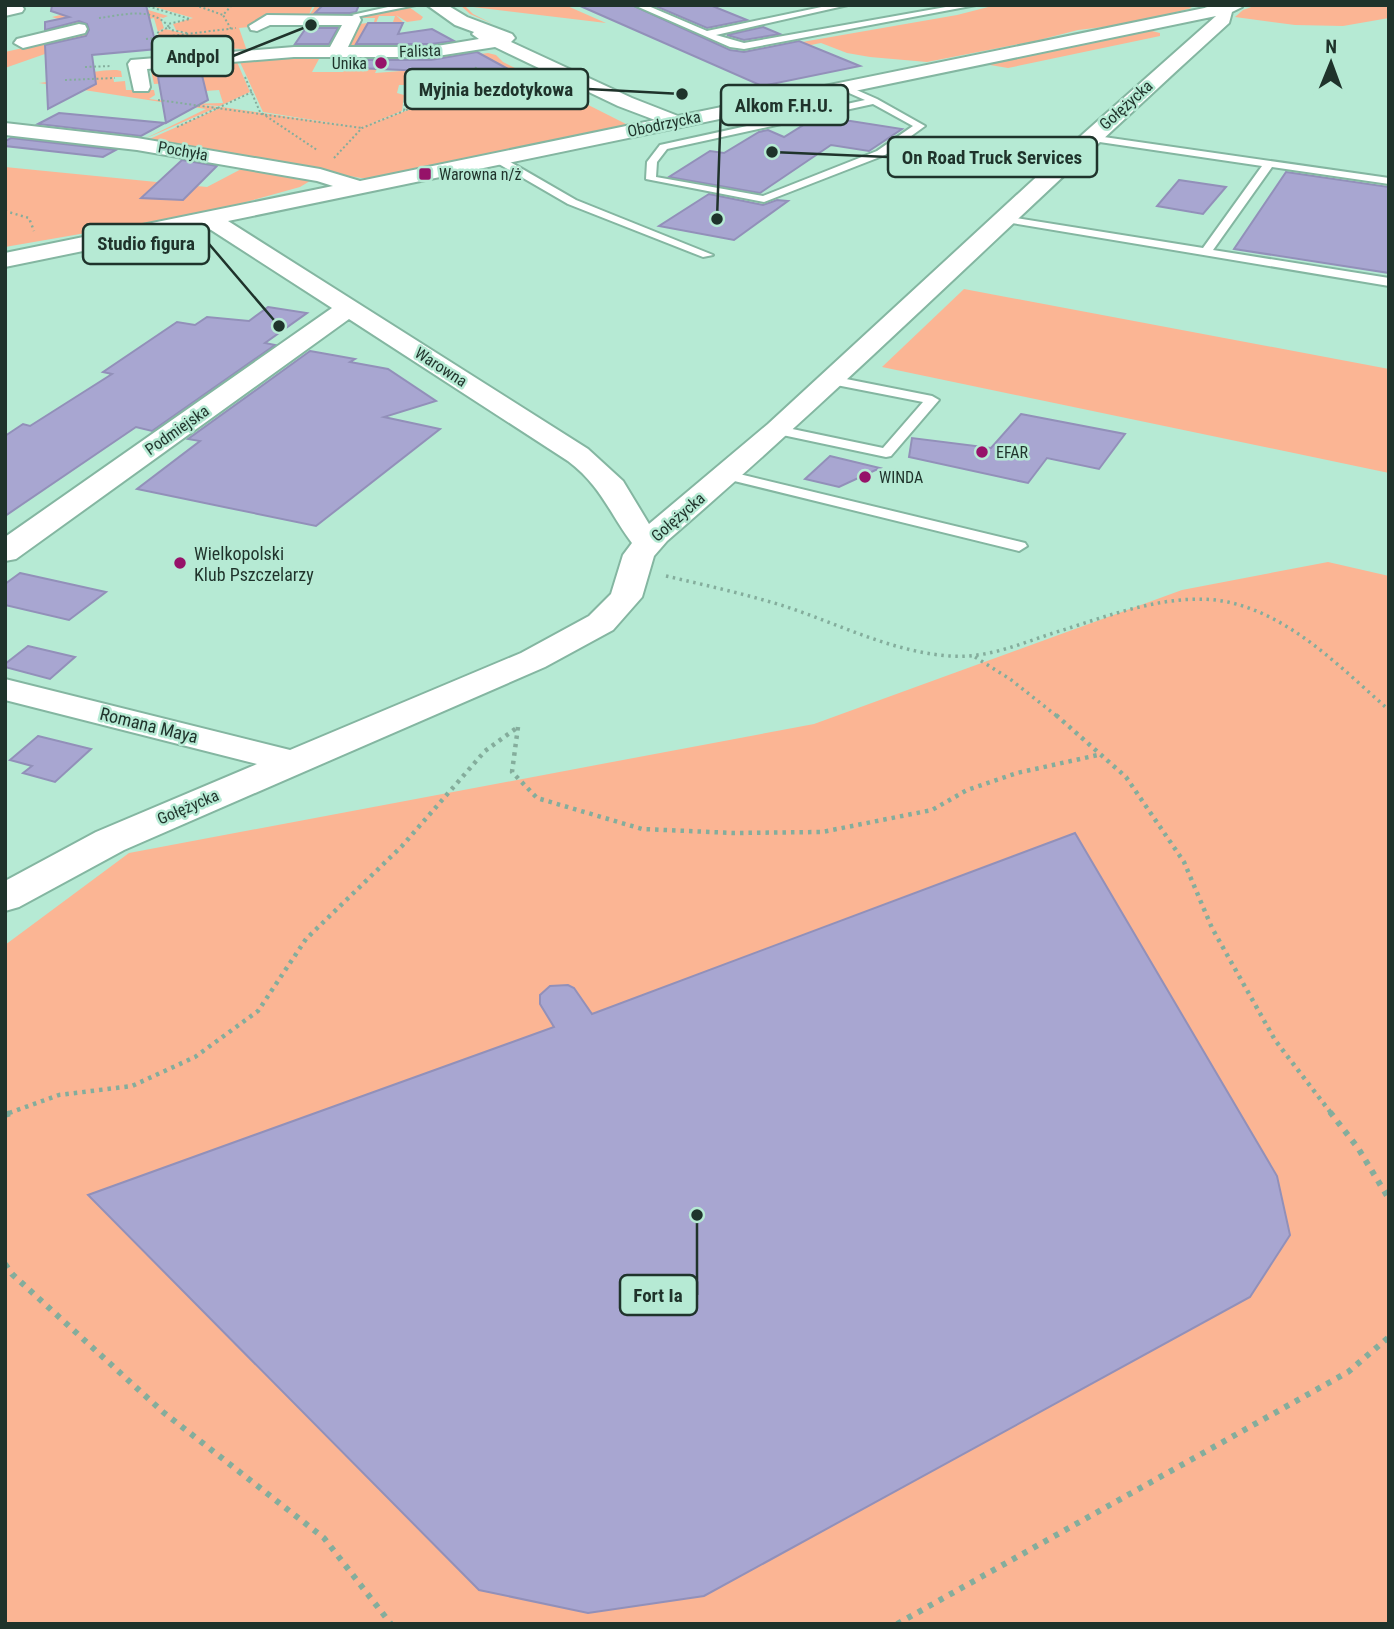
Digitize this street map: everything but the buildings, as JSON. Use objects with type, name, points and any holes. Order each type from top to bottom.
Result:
[{"type":"street","points":[[435,5],[461,22],[625,102],[640,114],[669,123]]},
{"type":"street","name":"Obodrzycka","points":[[5,260],[843,88],[1222,7]]},
{"type":"street","name":"Gołężycka","points":[[5,898],[110,841],[572,641],[601,623],[622,603],[630,590],[634,569],[648,543],[778,430],[1090,138],[1223,19],[1225,14],[1222,7]]},
{"type":"street","points":[[256,55],[245,27],[267,20],[353,20],[335,55]]},
{"type":"street","points":[[461,22],[509,40],[541,57],[550,65]]},
{"type":"street","points":[[5,37],[14,45],[79,29]]},
{"type":"street","name":"Falista","points":[[112,66],[139,76],[172,55],[237,57],[424,52],[500,41]]},
{"type":"street","name":"Pochyła","points":[[5,129],[137,144],[320,175],[358,187]]},
{"type":"street","name":"Warowna","points":[[208,218],[588,463],[608,482],[621,500],[631,522],[648,543]]},
{"type":"street","name":"Podmiejska","points":[[5,552],[349,308]]},
{"type":"street","name":"Romana Maya","points":[[5,689],[292,762]]},
{"type":"lane","points":[[356,15],[412,5]]},
{"type":"lane","points":[[638,5],[733,45],[744,46],[972,5]]},
{"type":"lane","points":[[706,34],[844,5]]},
{"type":"lane","points":[[779,10],[805,20]]},
{"type":"lane","points":[[818,26],[831,31]]},
{"type":"lane","points":[[843,88],[874,101],[920,125],[881,153],[764,199],[650,178],[652,162],[664,147],[874,101]]},
{"type":"lane","points":[[1090,138],[1389,181]]},
{"type":"lane","points":[[496,159],[572,202],[707,255]]},
{"type":"lane","points":[[1206,252],[1269,164]]},
{"type":"lane","points":[[1004,219],[1389,282]]},
{"type":"lane","points":[[778,430],[886,453],[932,400],[831,380]]},
{"type":"lane","points":[[727,475],[1019,546]]},
{"type":"path","points":[[165,5],[178,5]]},
{"type":"path","points":[[195,5],[223,15],[245,27]]},
{"type":"path","points":[[223,15],[232,5]]},
{"type":"path","points":[[143,6],[170,15],[163,20]]},
{"type":"path","points":[[143,6],[190,19],[168,25],[157,33],[158,38],[146,39]]},
{"type":"path","points":[[79,29],[70,23],[137,13],[159,16],[171,30],[191,34]]},
{"type":"path","points":[[409,73],[404,111],[471,83],[478,63],[472,63],[473,55],[460,48]]},
{"type":"path","points":[[237,57],[262,113],[322,153]]},
{"type":"path","points":[[85,67],[112,66]]},
{"type":"path","points":[[65,80],[139,76]]},
{"type":"path","points":[[440,83],[437,92],[442,88],[461,88]]},
{"type":"path","points":[[137,144],[252,92]]},
{"type":"path","points":[[158,100],[362,128]]},
{"type":"path","points":[[5,211],[30,218],[34,223],[34,244],[43,252]]},
{"type":"path","points":[[634,569],[781,605],[916,652],[974,657],[1120,613],[1161,604],[1227,602],[1271,617],[1332,662],[1389,710]]},
{"type":"path","points":[[974,657],[1010,679],[1057,716],[1126,777],[1185,862],[1212,928],[1275,1040],[1358,1149],[1389,1199]]},
{"type":"path","points":[[5,1115],[59,1095],[132,1086],[195,1057],[258,1012],[306,939],[402,846],[485,751],[518,727],[512,772],[537,798],[642,830],[822,832],[932,810],[979,785],[1017,773],[1099,755]]},
{"type":"path","points":[[5,1264],[12,1274],[163,1412],[324,1538],[391,1624]]},
{"type":"path","points":[[897,1624],[1348,1373],[1389,1337]]},
{"type":"shaded area","points":[[102,5],[132,5],[168,16],[160,17],[164,28],[158,32],[154,18],[102,29],[62,48],[5,68],[5,52],[36,45],[77,25],[52,17]]},
{"type":"shaded area","points":[[148,5],[313,5],[308,17],[316,5],[323,5],[315,13],[317,16],[341,16],[339,18],[264,18],[249,27],[239,28],[247,51],[227,49],[206,52],[206,55],[178,57],[178,52],[187,51],[188,55],[201,53],[200,50],[189,51],[184,36],[159,37],[158,33],[165,29],[192,35],[176,30],[173,24],[193,18]]},
{"type":"shaded area","points":[[460,5],[565,5],[606,23],[465,6],[473,14],[493,24],[470,14]]},
{"type":"shaded area","points":[[996,5],[1185,5],[1192,8],[1129,24],[1078,30],[927,62],[847,53],[821,43],[764,54],[756,50],[957,15]]},
{"type":"shaded area","points":[[1257,5],[1389,5],[1389,18],[1343,26],[1295,25],[1235,17],[1243,10]]},
{"type":"shaded area","points":[[409,7],[423,17],[421,20],[407,22],[396,15],[403,22],[393,22],[395,16],[379,16],[367,44],[392,45],[394,41],[403,41],[400,48],[347,47],[360,24],[374,22],[375,18],[362,18],[364,15]]},
{"type":"shaded area","points":[[1144,29],[1160,33],[1160,36],[1008,68],[990,65],[986,61]]},
{"type":"shaded area","points":[[488,53],[626,124],[619,130],[384,178],[361,178],[145,141],[222,107],[357,127],[263,112],[239,60],[329,55],[319,59],[312,72],[343,72],[347,65],[354,65],[352,69],[377,69],[375,73],[401,71],[409,56],[414,56],[406,73],[406,85],[399,85],[397,93],[404,95],[402,111],[363,127],[474,85],[481,54]]},
{"type":"shaded area","points":[[418,56],[463,56],[436,58],[424,80],[427,80],[427,83],[453,83],[461,87],[406,109],[411,73]]},
{"type":"shaded area","points":[[232,60],[237,62],[250,92],[220,106],[187,104],[223,103],[219,90],[206,91],[201,71],[207,71],[207,68],[167,71],[169,83],[154,84],[151,70],[195,63],[196,66]]},
{"type":"shaded area","points":[[97,71],[121,71],[122,77],[113,77],[114,82],[125,81],[126,90],[154,90],[155,95],[149,99],[218,107],[142,140],[206,109],[39,83]]},
{"type":"shaded area","points":[[247,166],[315,178],[300,187],[213,211],[5,247],[5,167],[207,187]]},
{"type":"shaded area","points":[[964,289],[1389,369],[1389,473],[882,367]]},
{"type":"shaded area","points":[[1328,562],[1389,576],[1389,1624],[5,1624],[5,945],[129,853],[814,724],[1182,590]]},
{"type":"place","name":"Andpol","points":[[311,25]]},
{"type":"place","name":"Unika","points":[[381,63]]},
{"type":"place","name":"Myjnia bezdotykowa","points":[[682,94]]},
{"type":"place","name":"On Road Truck Services","points":[[772,152]]},
{"type":"place","name":"Warowna n/ż","points":[[425,174]]},
{"type":"place","name":"Alkom F.H.U.","points":[[717,219]]},
{"type":"place","name":"Studio figura","points":[[279,326]]},
{"type":"place","name":"EFAR","points":[[982,452]]},
{"type":"place","name":"WINDA","points":[[865,477]]},
{"type":"place","name":"Wielkopolski Klub Pszczelarzy","points":[[180,563]]},
{"type":"place","name":"Fort Ia","points":[[697,1215]]}]
